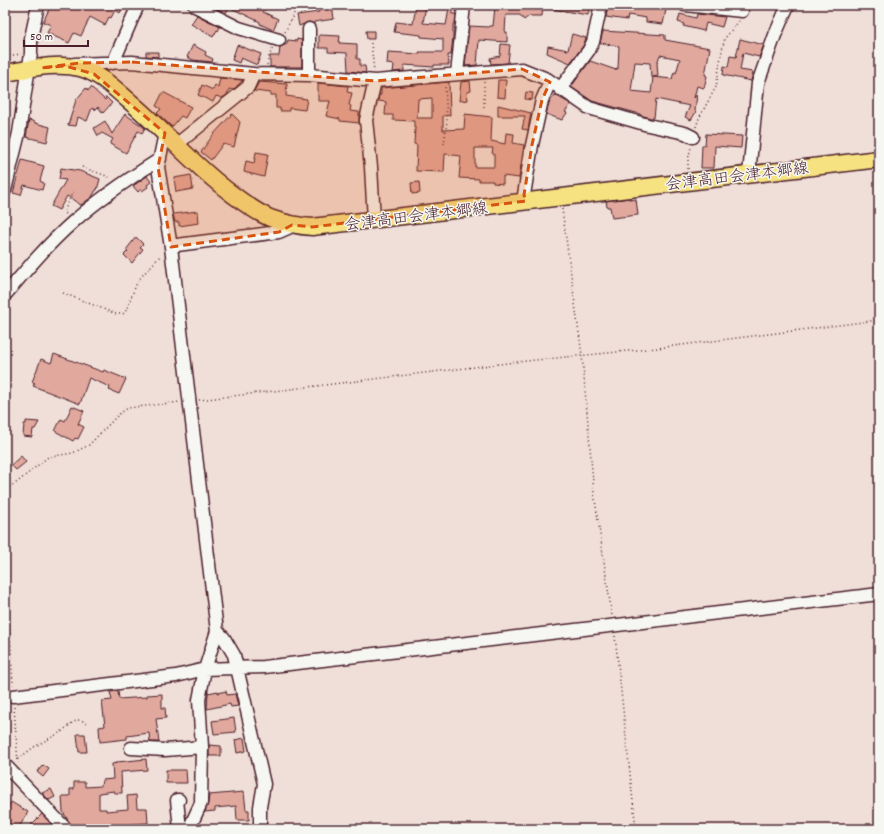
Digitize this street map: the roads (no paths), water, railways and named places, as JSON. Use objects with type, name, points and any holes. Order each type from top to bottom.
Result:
[{"type":"main road","name":"会津高田会津本郷線","points":[[23,67],[65,66],[82,68],[94,74],[112,86],[138,108],[218,184],[250,208],[270,218],[292,225],[312,227],[879,159]]},
{"type":"street","points":[[5,190],[19,133],[23,67],[31,53],[31,38],[38,5]]},
{"type":"street","points":[[113,63],[138,5]]},
{"type":"street","points":[[457,74],[464,5]]},
{"type":"street","points":[[526,201],[524,195],[532,145],[542,100],[589,50],[593,42],[601,5]]},
{"type":"street","points":[[685,5],[742,11]]},
{"type":"street","points":[[749,174],[758,82],[775,35],[788,5]]},
{"type":"street","points":[[195,6],[239,28],[279,40]]},
{"type":"street","points":[[309,29],[309,75]]},
{"type":"street","points":[[23,67],[132,62],[254,74],[309,75],[375,81],[522,69],[555,85],[589,108],[648,125],[685,133],[693,137]]},
{"type":"street","points":[[176,145],[248,87],[254,74]]},
{"type":"street","points":[[374,220],[371,167],[366,120],[375,81]]},
{"type":"street","points":[[165,133],[158,167],[171,247],[217,631],[205,669],[199,700],[202,747],[200,803],[189,829]]},
{"type":"street","points":[[5,296],[38,257],[73,221],[123,182],[160,159]]},
{"type":"street","points":[[171,247],[177,244],[279,232],[292,225]]},
{"type":"street","points":[[13,696],[176,676],[205,669],[264,666],[879,594]]},
{"type":"street","points":[[217,631],[224,638],[234,655],[264,784],[260,807],[260,829]]},
{"type":"street","points":[[131,748],[165,750],[202,747]]},
{"type":"street","points":[[5,765],[66,829]]},
{"type":"street","points":[[179,800],[177,800],[180,829]]}]
